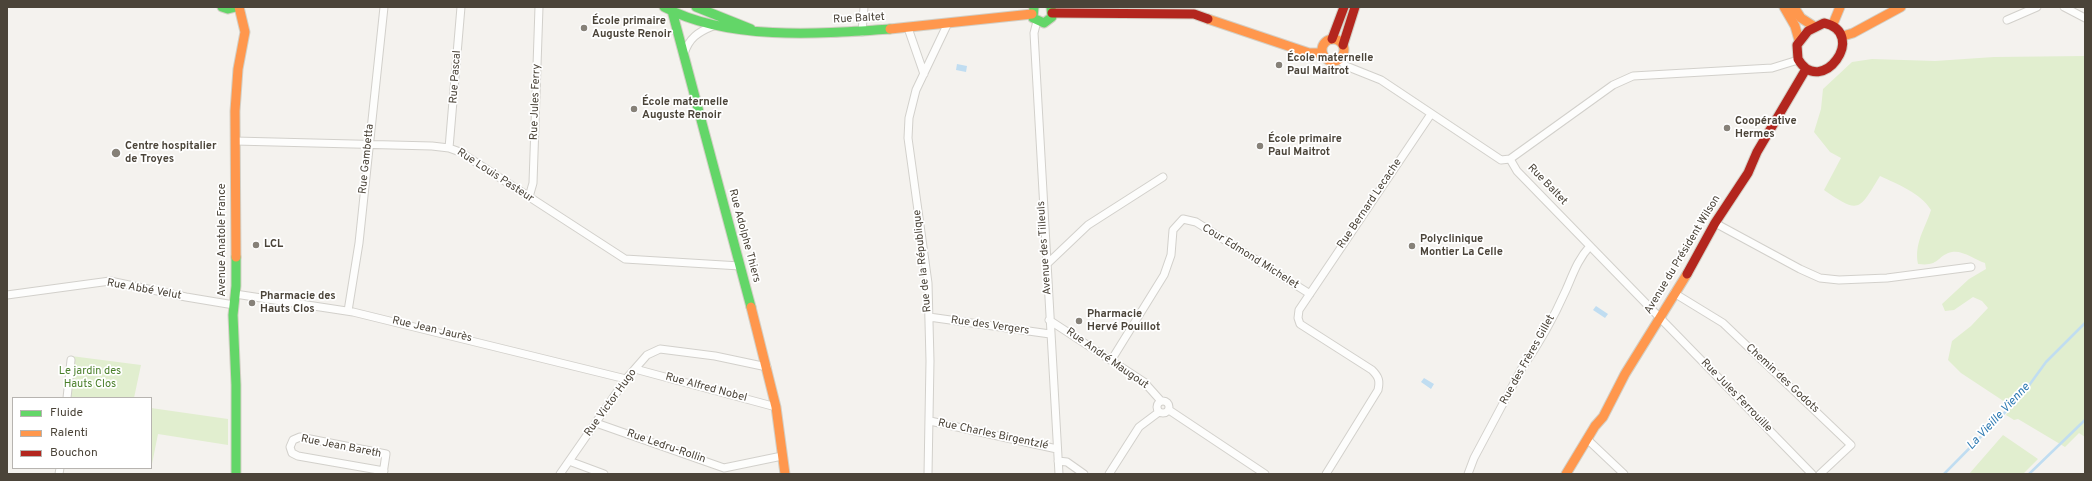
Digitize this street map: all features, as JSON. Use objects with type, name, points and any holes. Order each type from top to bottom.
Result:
[{"type":"street","points":[[222,7],[228,9],[237,7]]},
{"type":"street","name":"Avenue Anatole France","points":[[236,474],[234,305],[236,92],[246,32],[237,7]]},
{"type":"street","name":"Rue Gambetta","points":[[348,310],[359,243],[368,145],[384,7]]},
{"type":"street","name":"Rue Pascal","points":[[449,148],[461,7]]},
{"type":"street","name":"Rue Jules Ferry","points":[[529,197],[534,183],[539,7]]},
{"type":"street","name":"Rue Baltet","points":[[664,7],[713,26],[735,31],[862,32],[1034,14]]},
{"type":"street","name":"Rue Baltet","points":[[696,7],[758,31]]},
{"type":"street","points":[[862,32],[864,7]]},
{"type":"street","points":[[1332,39],[1344,7]]},
{"type":"street","points":[[1339,59],[1343,53],[1343,45],[1355,7]]},
{"type":"street","points":[[1784,7],[1795,26],[1799,40]]},
{"type":"street","points":[[1794,7],[1801,18],[1815,27]]},
{"type":"street","points":[[1833,24],[1840,7]]},
{"type":"street","points":[[1843,36],[1853,33],[1901,7]]},
{"type":"street","points":[[2007,20],[2037,7]]},
{"type":"street","points":[[2064,7],[2085,18]]},
{"type":"street","name":"Rue Adolphe Thiers","points":[[671,10],[767,367],[776,407],[785,474]]},
{"type":"street","points":[[1034,14],[1047,22],[1052,10],[1195,10],[1309,53],[1322,53],[1329,60],[1339,59]]},
{"type":"street","name":"Avenue des Tilleuls","points":[[1034,14],[1034,41],[1049,320],[1059,474]]},
{"type":"street","name":"Rue de la République","points":[[928,474],[930,421],[928,283],[908,138],[909,118],[916,90],[948,23]]},
{"type":"street","points":[[1824,23],[1833,24],[1840,29],[1843,36],[1837,59],[1832,67],[1816,72],[1806,69],[1798,60],[1796,46],[1802,35],[1815,27],[1824,23]]},
{"type":"street","points":[[683,56],[686,46],[693,36],[713,26]]},
{"type":"street","points":[[908,28],[924,74]]},
{"type":"street","points":[[1322,53],[1325,42],[1332,39],[1343,45]]},
{"type":"street","points":[[1339,59],[1346,66],[1381,80],[1501,160],[1510,159],[1613,85],[1633,76],[1772,68],[1798,60]]},
{"type":"street","name":"Avenue du Président Wilson","points":[[1566,474],[1587,439],[1603,417],[1625,374],[1659,317],[1694,265],[1715,223],[1748,173],[1757,152],[1806,69]]},
{"type":"street","name":"Rue Bernard Lecache","points":[[1326,474],[1378,390],[1380,382],[1378,376],[1372,370],[1300,324],[1298,318],[1299,310],[1431,114]]},
{"type":"street","name":"Rue Louis Pasteur","points":[[235,141],[432,146],[449,148],[460,152],[625,259],[740,266]]},
{"type":"street","name":"Rue Baltet","points":[[1510,159],[1517,170],[1659,317]]},
{"type":"street","points":[[1047,264],[1088,225],[1163,177]]},
{"type":"street","name":"Cour Edmond Michelet","points":[[1112,359],[1164,276],[1171,255],[1174,230],[1183,219],[1196,222],[1310,294]]},
{"type":"street","points":[[1715,223],[1794,266],[1820,278],[1839,280],[1886,278],[1971,267]]},
{"type":"street","name":"Rue des Frères Gillet","points":[[1468,474],[1474,458],[1522,368],[1532,355],[1561,299],[1572,273],[1590,246]]},
{"type":"street","name":"Rue Abbé Velut","points":[[7,295],[110,281],[186,297],[234,305]]},
{"type":"street","name":"Chemin des Godots","points":[[1674,293],[1723,323],[1851,445],[1820,474]]},
{"type":"street","name":"Rue Jean Jaurès","points":[[235,294],[348,310],[626,379]]},
{"type":"street","name":"Rue des Vergers","points":[[929,317],[1050,334]]},
{"type":"street","name":"Rue Jules Ferrouille","points":[[1659,317],[1812,474]]},
{"type":"street","name":"Rue André Maugout","points":[[1049,320],[1112,359],[1144,382],[1161,401]]},
{"type":"street","name":"Rue Victor Hugo","points":[[560,474],[626,379],[647,355],[660,349],[715,356],[767,367]]},
{"type":"street","points":[[67,397],[71,360]]},
{"type":"street","name":"Rue Alfred Nobel","points":[[635,369],[776,407]]},
{"type":"street","points":[[1159,412],[1157,406],[1161,401],[1166,401],[1168,403],[1169,410],[1265,474]]},
{"type":"street","points":[[1109,474],[1139,427],[1159,412],[1163,413],[1169,410]]},
{"type":"street","name":"Rue Charles Birgentzlé","points":[[930,421],[1057,449]]},
{"type":"street","name":"Rue Ledru-Rollin","points":[[596,423],[724,468],[782,456]]},
{"type":"street","name":"Rue Jean Bareth","points":[[300,437],[386,454],[383,472],[298,456],[292,452],[290,447],[293,440],[300,437]]},
{"type":"street","points":[[1587,439],[1624,474]]},
{"type":"street","points":[[569,462],[604,474]]},
{"type":"street","points":[[1058,462],[1067,462],[1084,474]]},
{"type":"green space","points":[[2085,56],[2085,437],[2079,433],[2065,447],[2018,419],[2014,420],[2006,415],[2011,406],[1961,373],[1948,360],[1952,341],[1971,326],[1988,308],[1982,301],[1973,297],[1954,310],[1945,311],[1942,304],[1969,279],[1986,269],[1985,263],[1960,252],[1952,252],[1930,264],[1918,264],[1917,256],[1919,243],[1931,210],[1927,204],[1915,194],[1880,176],[1863,202],[1858,205],[1852,206],[1836,198],[1824,190],[1841,158],[1830,152],[1814,132],[1821,109],[1823,89],[1852,62],[1872,59],[1935,61],[1994,57]]},
{"type":"green space","name":"Le jardin des Hauts Clos","points":[[71,356],[141,365],[134,397],[70,397]]},
{"type":"green space","points":[[152,408],[228,419],[228,445],[158,434],[152,464]]},
{"type":"green space","points":[[2003,435],[2038,459],[2023,474],[1969,474]]},
{"type":"water","points":[[957,64],[967,66],[966,72],[956,70]]},
{"type":"water","points":[[1596,306],[1608,314],[1605,318],[1593,310]]},
{"type":"water","points":[[1424,378],[1434,384],[1431,389],[1421,382]]},
{"type":"waterway","name":"La Vieille Vienne","points":[[1944,474],[2022,395],[2046,362],[2085,323]]},
{"type":"waterway","points":[[2029,474],[2085,420]]},
{"type":"traffic: fast","points":[[222,7],[228,9],[236,7]]},
{"type":"traffic: fast","points":[[664,7],[689,18],[716,25],[774,33],[890,29]]},
{"type":"traffic: fast","points":[[671,7],[751,307]]},
{"type":"traffic: fast","points":[[696,7],[751,29]]},
{"type":"traffic: fast","points":[[1034,7],[1033,18],[1044,23],[1052,17],[1051,7]]},
{"type":"traffic: fast","points":[[236,257],[236,286],[233,315],[236,385],[236,474]]},
{"type":"traffic: slow","points":[[236,257],[235,111],[238,69],[245,32],[239,7]]},
{"type":"traffic: slow","points":[[1784,7],[1795,26],[1799,40]]},
{"type":"traffic: slow","points":[[1794,7],[1801,18],[1815,27]]},
{"type":"traffic: slow","points":[[1833,24],[1840,7]]},
{"type":"traffic: slow","points":[[1843,36],[1853,33],[1901,7]]},
{"type":"traffic: slow","points":[[890,29],[1032,14]]},
{"type":"traffic: slow","points":[[1208,19],[1309,53],[1322,53]]},
{"type":"traffic: slow","points":[[1333,39],[1341,42],[1344,50],[1341,58],[1333,61],[1325,58],[1322,50],[1325,42],[1333,39]]},
{"type":"traffic: slow","points":[[1566,474],[1595,426],[1603,417],[1625,374],[1687,274]]},
{"type":"traffic: slow","points":[[751,307],[776,407],[785,474]]},
{"type":"traffic: jam","points":[[1332,39],[1344,7]]},
{"type":"traffic: jam","points":[[1343,45],[1355,7]]},
{"type":"traffic: jam","points":[[1052,13],[1194,14],[1208,19]]},
{"type":"traffic: jam","points":[[1824,23],[1837,29],[1842,38],[1842,49],[1836,60],[1828,68],[1818,72],[1808,69],[1798,59],[1797,45],[1808,31],[1824,23]]},
{"type":"traffic: jam","points":[[1687,274],[1715,223],[1748,173],[1757,152],[1806,69]]},
{"type":"place","name":"École primaire Auguste Renoir","points":[[584,28]]},
{"type":"place","name":"École maternelle Paul Maitrot","points":[[1279,65]]},
{"type":"place","name":"École maternelle Auguste Renoir","points":[[634,109]]},
{"type":"place","name":"Coopérative Hermes","points":[[1727,128]]},
{"type":"place","name":"École primaire Paul Maitrot","points":[[1260,146]]},
{"type":"place","name":"Centre hospitalier de Troyes","points":[[116,153]]},
{"type":"place","name":"LCL","points":[[256,245]]},
{"type":"place","name":"Polyclinique Montier La Celle","points":[[1412,246]]},
{"type":"place","name":"Pharmacie des Hauts Clos","points":[[252,303]]},
{"type":"place","name":"Pharmacie Hervé Pouillot","points":[[1079,321]]}]
